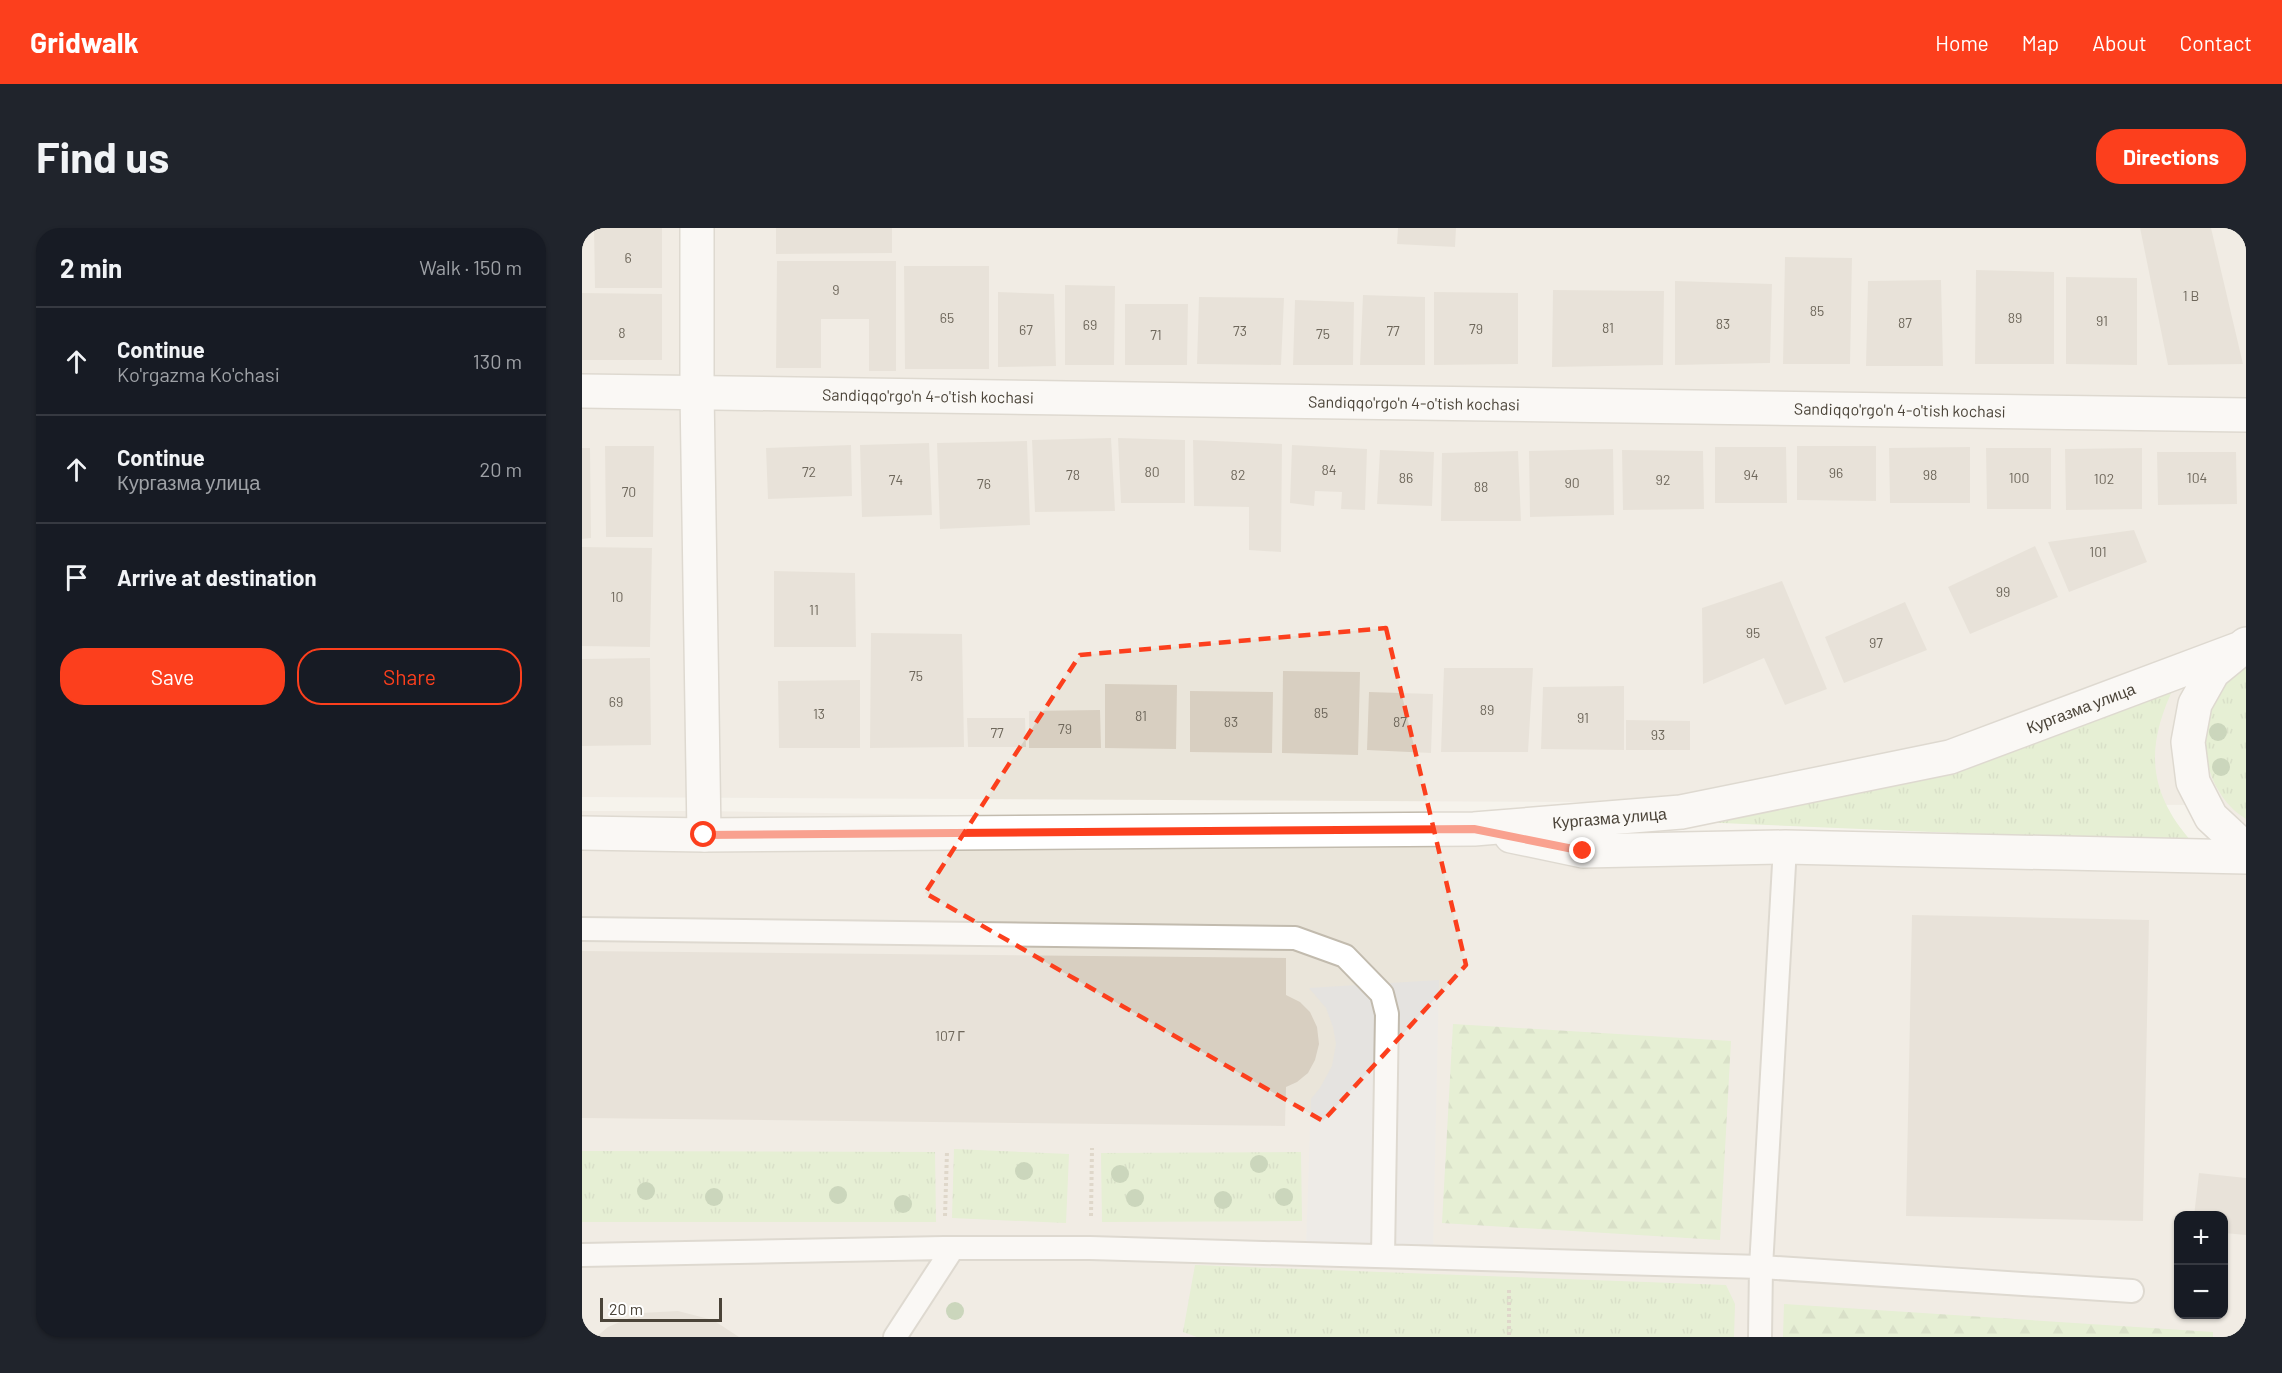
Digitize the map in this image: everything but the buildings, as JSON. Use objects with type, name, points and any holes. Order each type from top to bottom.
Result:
[{"type":"street","points":[[697,228],[697,392],[704,835]]},
{"type":"street","name":"Sandiqqo'rgo'n 4-o'tish kochasi","points":[[582,391],[2246,415]]},
{"type":"street","points":[[2244,646],[2213,672],[2195,704],[2188,742],[2193,782],[2211,816],[2240,844],[2246,846]]},
{"type":"street","name":"Кургазма улица","points":[[1474,829],[1682,812],[1950,757],[2244,646]]},
{"type":"street","points":[[582,833],[704,835],[1474,829]]},
{"type":"street","name":"Кургазма улица","points":[[1474,829],[1583,851],[1785,847],[2246,857]]},
{"type":"lane","points":[[1760,1337],[1761,1267],[1785,847]]},
{"type":"lane","points":[[582,929],[1295,938],[1327,948],[1345,956],[1382,994],[1387,1014],[1383,1256]]},
{"type":"lane","points":[[582,1255],[948,1248],[1090,1248],[1761,1267],[2132,1291]]},
{"type":"lane","points":[[895,1337],[948,1248]]},
{"type":"path","points":[[1090,1248],[1092,1148]]},
{"type":"path","points":[[947,1151],[948,1248]]},
{"type":"path","points":[[1509,1260],[1509,1337]]},
{"type":"highlighted area","points":[[1386,628],[1466,965],[1323,1121],[925,893],[1080,655]]},
{"type":"shaded area","points":[[582,228],[2246,228],[2246,849],[2193,805],[582,797]]},
{"type":"shaded area","points":[[582,811],[1468,823],[1785,847],[2246,862],[2246,1337],[582,1337]]},
{"type":"shaded area","points":[[1439,980],[1433,1250],[1306,1248],[1311,1099],[1332,1066],[1336,1044],[1326,1008],[1309,988]]},
{"type":"green space","points":[[2246,665],[2246,819],[2233,809],[2218,791],[2210,772],[2206,752],[2206,732],[2210,713],[2218,694],[2230,678]]},
{"type":"green space","points":[[2175,685],[2159,728],[2155,748],[2156,768],[2159,787],[2167,805],[2193,843],[1698,822],[1980,758],[2077,727]]},
{"type":"green space","points":[[1453,1024],[1731,1041],[1720,1240],[1442,1223]]},
{"type":"green space","points":[[954,1149],[1069,1154],[1066,1223],[952,1218]]},
{"type":"green space","points":[[582,1151],[935,1152],[936,1222],[582,1222]]},
{"type":"green space","points":[[1301,1152],[1302,1221],[1102,1222],[1101,1153]]},
{"type":"green space","points":[[1195,1265],[1726,1285],[1735,1304],[1734,1337],[1197,1337],[1183,1332]]},
{"type":"green space","points":[[1784,1304],[2213,1332],[2213,1337],[1783,1337]]},
{"type":"route","points":[[704,835],[1474,829],[1583,851]]}]
